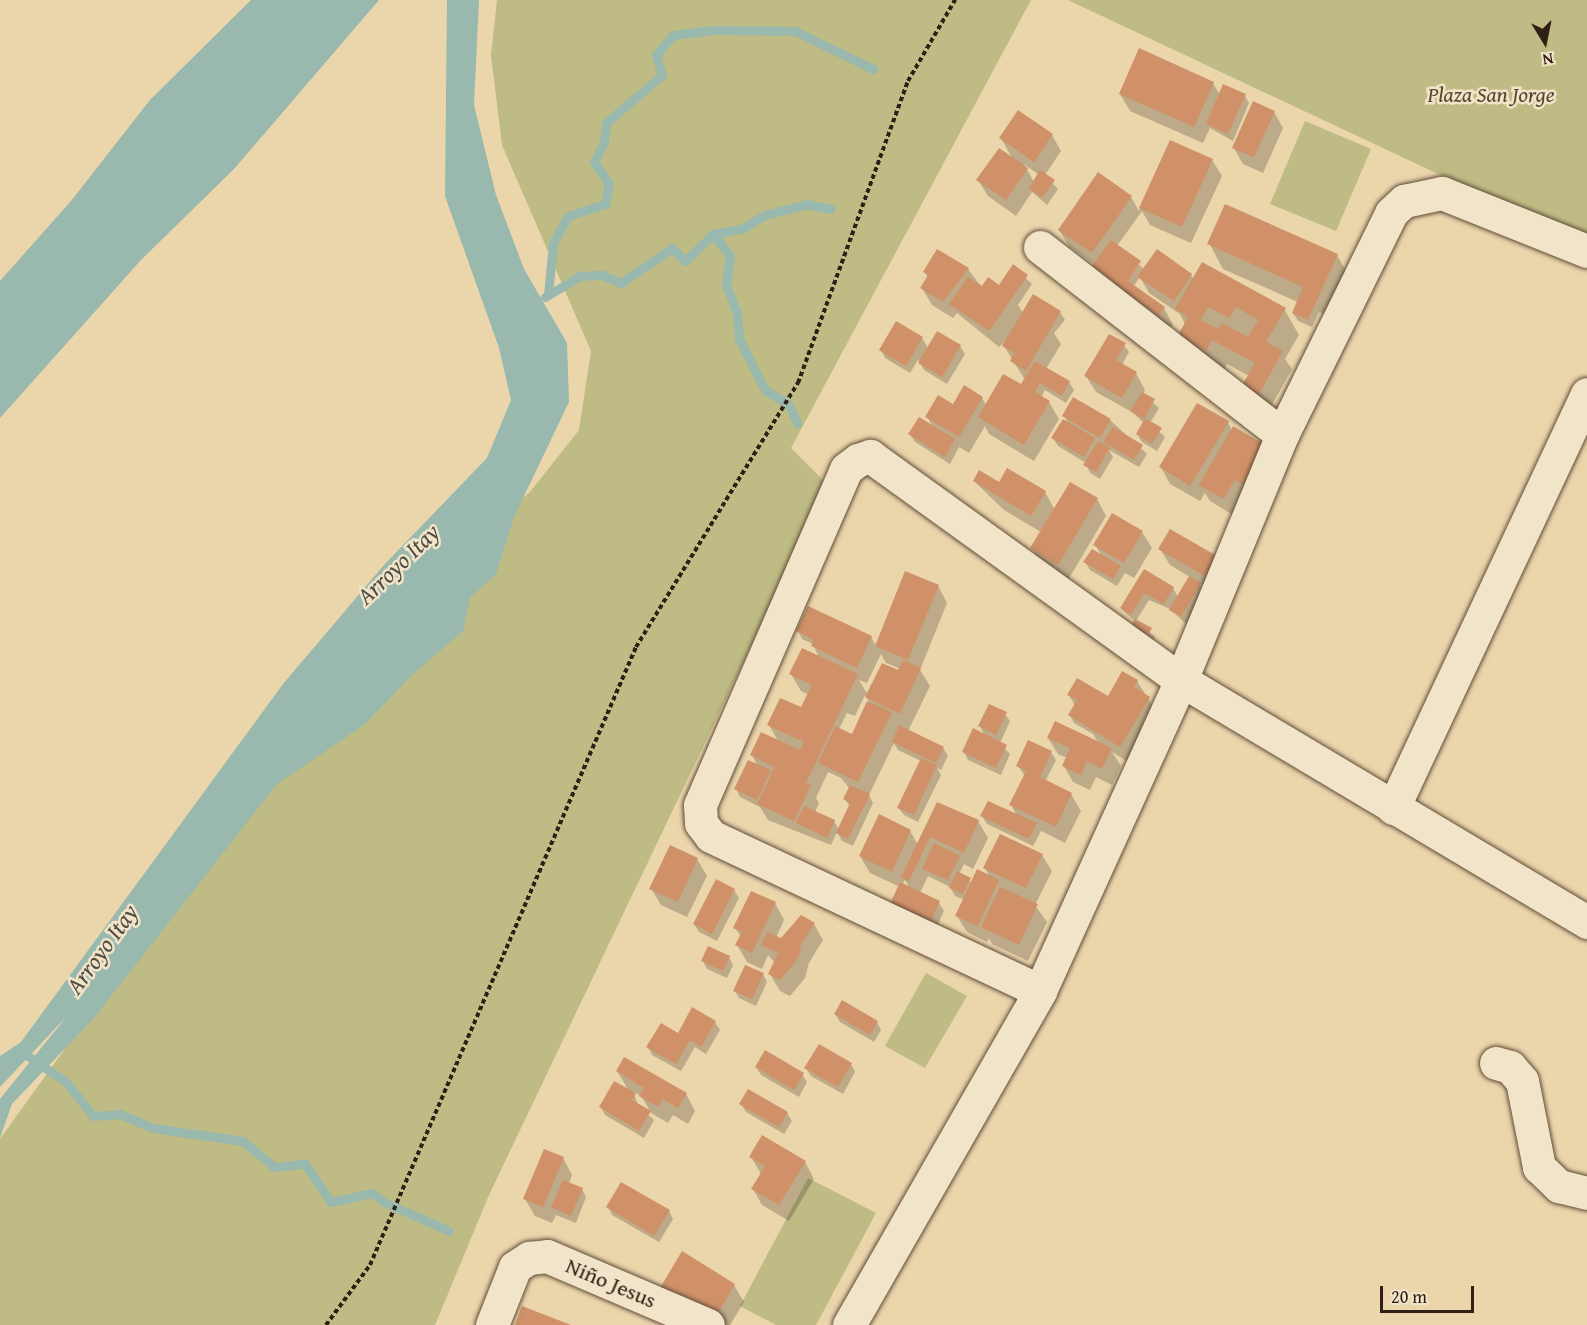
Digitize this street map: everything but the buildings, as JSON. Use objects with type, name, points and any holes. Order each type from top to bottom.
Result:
[{"type":"street","points":[[849,1325],[1040,991],[1182,680],[1282,435],[1391,213],[1404,201],[1442,193],[1587,251]]},
{"type":"street","points":[[1041,248],[1282,435]]},
{"type":"street","points":[[1393,808],[1587,394]]},
{"type":"street","points":[[1040,991],[711,836],[701,823],[700,805],[846,469],[870,456],[1182,680],[1587,922]]},
{"type":"street","points":[[1496,1063],[1510,1066],[1522,1081],[1539,1167],[1559,1186],[1587,1193]]},
{"type":"street","name":"Niño Jesus","points":[[492,1325],[515,1267],[529,1258],[547,1256],[708,1325]]},
{"type":"path","points":[[326,1325],[370,1265],[402,1186],[636,647],[798,383],[908,81],[955,0]]},
{"type":"green space","points":[[497,0],[1031,0],[791,448],[828,485],[489,1195],[435,1325],[0,1325],[0,1139],[97,1004],[443,566],[530,492],[579,430],[591,351],[502,145],[491,55]]},
{"type":"green space","name":"Plaza San Jorge","points":[[1068,0],[1587,0],[1587,244]]},
{"type":"green space","points":[[1305,121],[1371,149],[1336,231],[1270,204]]},
{"type":"green space","points":[[926,973],[967,996],[925,1068],[885,1046]]},
{"type":"green space","points":[[808,1178],[876,1213],[816,1325],[776,1325],[740,1306]]},
{"type":"water","points":[[251,0],[379,0],[234,169],[141,260],[0,418],[0,281],[71,201],[150,100]]},
{"type":"water","name":"Arroyo Itay","points":[[447,0],[479,0],[474,105],[496,195],[524,269],[567,343],[569,402],[514,517],[496,574],[470,598],[463,631],[413,674],[364,725],[277,784],[94,1018],[12,1104],[0,1138],[0,1099],[67,1016],[0,1087],[0,1056],[21,1042],[283,684],[384,565],[487,458],[511,400],[499,348],[445,196]]},
{"type":"waterway","points":[[548,295],[553,243],[568,216],[605,204],[609,184],[594,162],[604,142],[606,123],[662,75],[656,55],[673,35],[714,30],[795,31],[873,69]]},
{"type":"waterway","points":[[713,234],[743,228],[765,215],[807,204],[830,209]]},
{"type":"waterway","points":[[545,297],[580,276],[602,275],[621,283],[672,248],[685,261],[713,234],[730,256],[726,284],[737,315],[739,339],[765,390],[789,405],[797,423]]},
{"type":"waterway","points":[[25,1054],[66,1082],[93,1116],[120,1114],[153,1128],[243,1141],[274,1167],[305,1164],[331,1202],[372,1193],[384,1202],[449,1231]]}]
